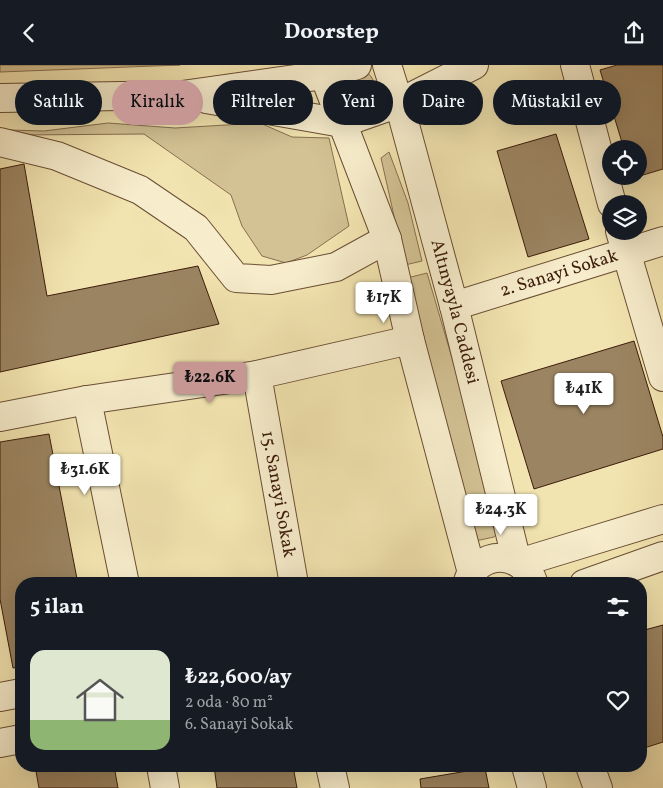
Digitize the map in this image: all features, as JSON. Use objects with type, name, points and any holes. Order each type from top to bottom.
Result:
[{"type":"street","points":[[203,91],[357,65]]},
{"type":"street","name":"Altınyayla Caddesi","points":[[387,65],[454,306],[523,569]]},
{"type":"street","points":[[393,105],[474,65]]},
{"type":"street","points":[[575,65],[610,195]]},
{"type":"street","points":[[0,98],[112,96]]},
{"type":"street","points":[[203,99],[323,120]]},
{"type":"street","points":[[343,125],[387,239],[466,577]]},
{"type":"street","points":[[0,142],[57,157],[140,190],[196,228],[236,278],[270,280],[336,267],[387,239]]},
{"type":"street","name":"2. Sanayi Sokak","points":[[454,306],[623,242],[663,241]]},
{"type":"street","points":[[623,242],[663,377]]},
{"type":"street","points":[[0,417],[87,400],[257,375],[410,340]]},
{"type":"street","name":"15. Sanayi Sokak","points":[[257,375],[293,577]]},
{"type":"street","points":[[87,400],[123,577]]},
{"type":"street","points":[[468,577],[483,562],[495,558],[507,558],[523,569],[663,519]]},
{"type":"street","points":[[604,577],[663,556]]},
{"type":"street","points":[[0,697],[15,694]]},
{"type":"street","points":[[0,743],[15,740]]},
{"type":"street","points":[[162,772],[165,788]]},
{"type":"street","points":[[331,772],[335,788]]},
{"type":"street","points":[[528,772],[532,788]]},
{"type":"street","points":[[592,772],[598,788]]},
{"type":"shaded area","points":[[0,65],[180,65],[0,72]]},
{"type":"shaded area","points":[[368,73],[373,80],[347,80],[347,78]]},
{"type":"shaded area","points":[[102,124],[175,128],[265,125],[292,137],[329,138],[349,226],[307,255],[286,263],[262,256],[242,226],[231,195],[144,134],[18,135],[11,130],[44,131]]},
{"type":"shaded area","points":[[389,152],[408,203],[422,261],[405,265],[381,158]]},
{"type":"shaded area","points":[[427,273],[502,528],[494,537],[466,543],[407,278]]},
{"type":"building","points":[[617,65],[663,65],[663,169],[647,174],[647,140],[621,140],[617,125],[621,125],[621,80],[603,80],[600,70]]},
{"type":"building","points":[[556,134],[589,239],[528,257],[497,151]]},
{"type":"building","points":[[24,164],[47,296],[198,266],[219,324],[0,372],[0,169]]},
{"type":"building","points":[[634,341],[663,437],[663,449],[534,489],[501,381]]},
{"type":"building","points":[[49,434],[77,577],[15,577],[15,668],[13,668],[0,599],[0,442]]},
{"type":"building","points":[[663,625],[663,742],[647,747],[647,629]]},
{"type":"building","points":[[36,772],[115,772],[118,788],[39,788]]},
{"type":"building","points":[[215,772],[294,772],[297,788],[217,788]]},
{"type":"building","points":[[461,772],[486,772],[489,788],[421,788],[420,779]]}]
